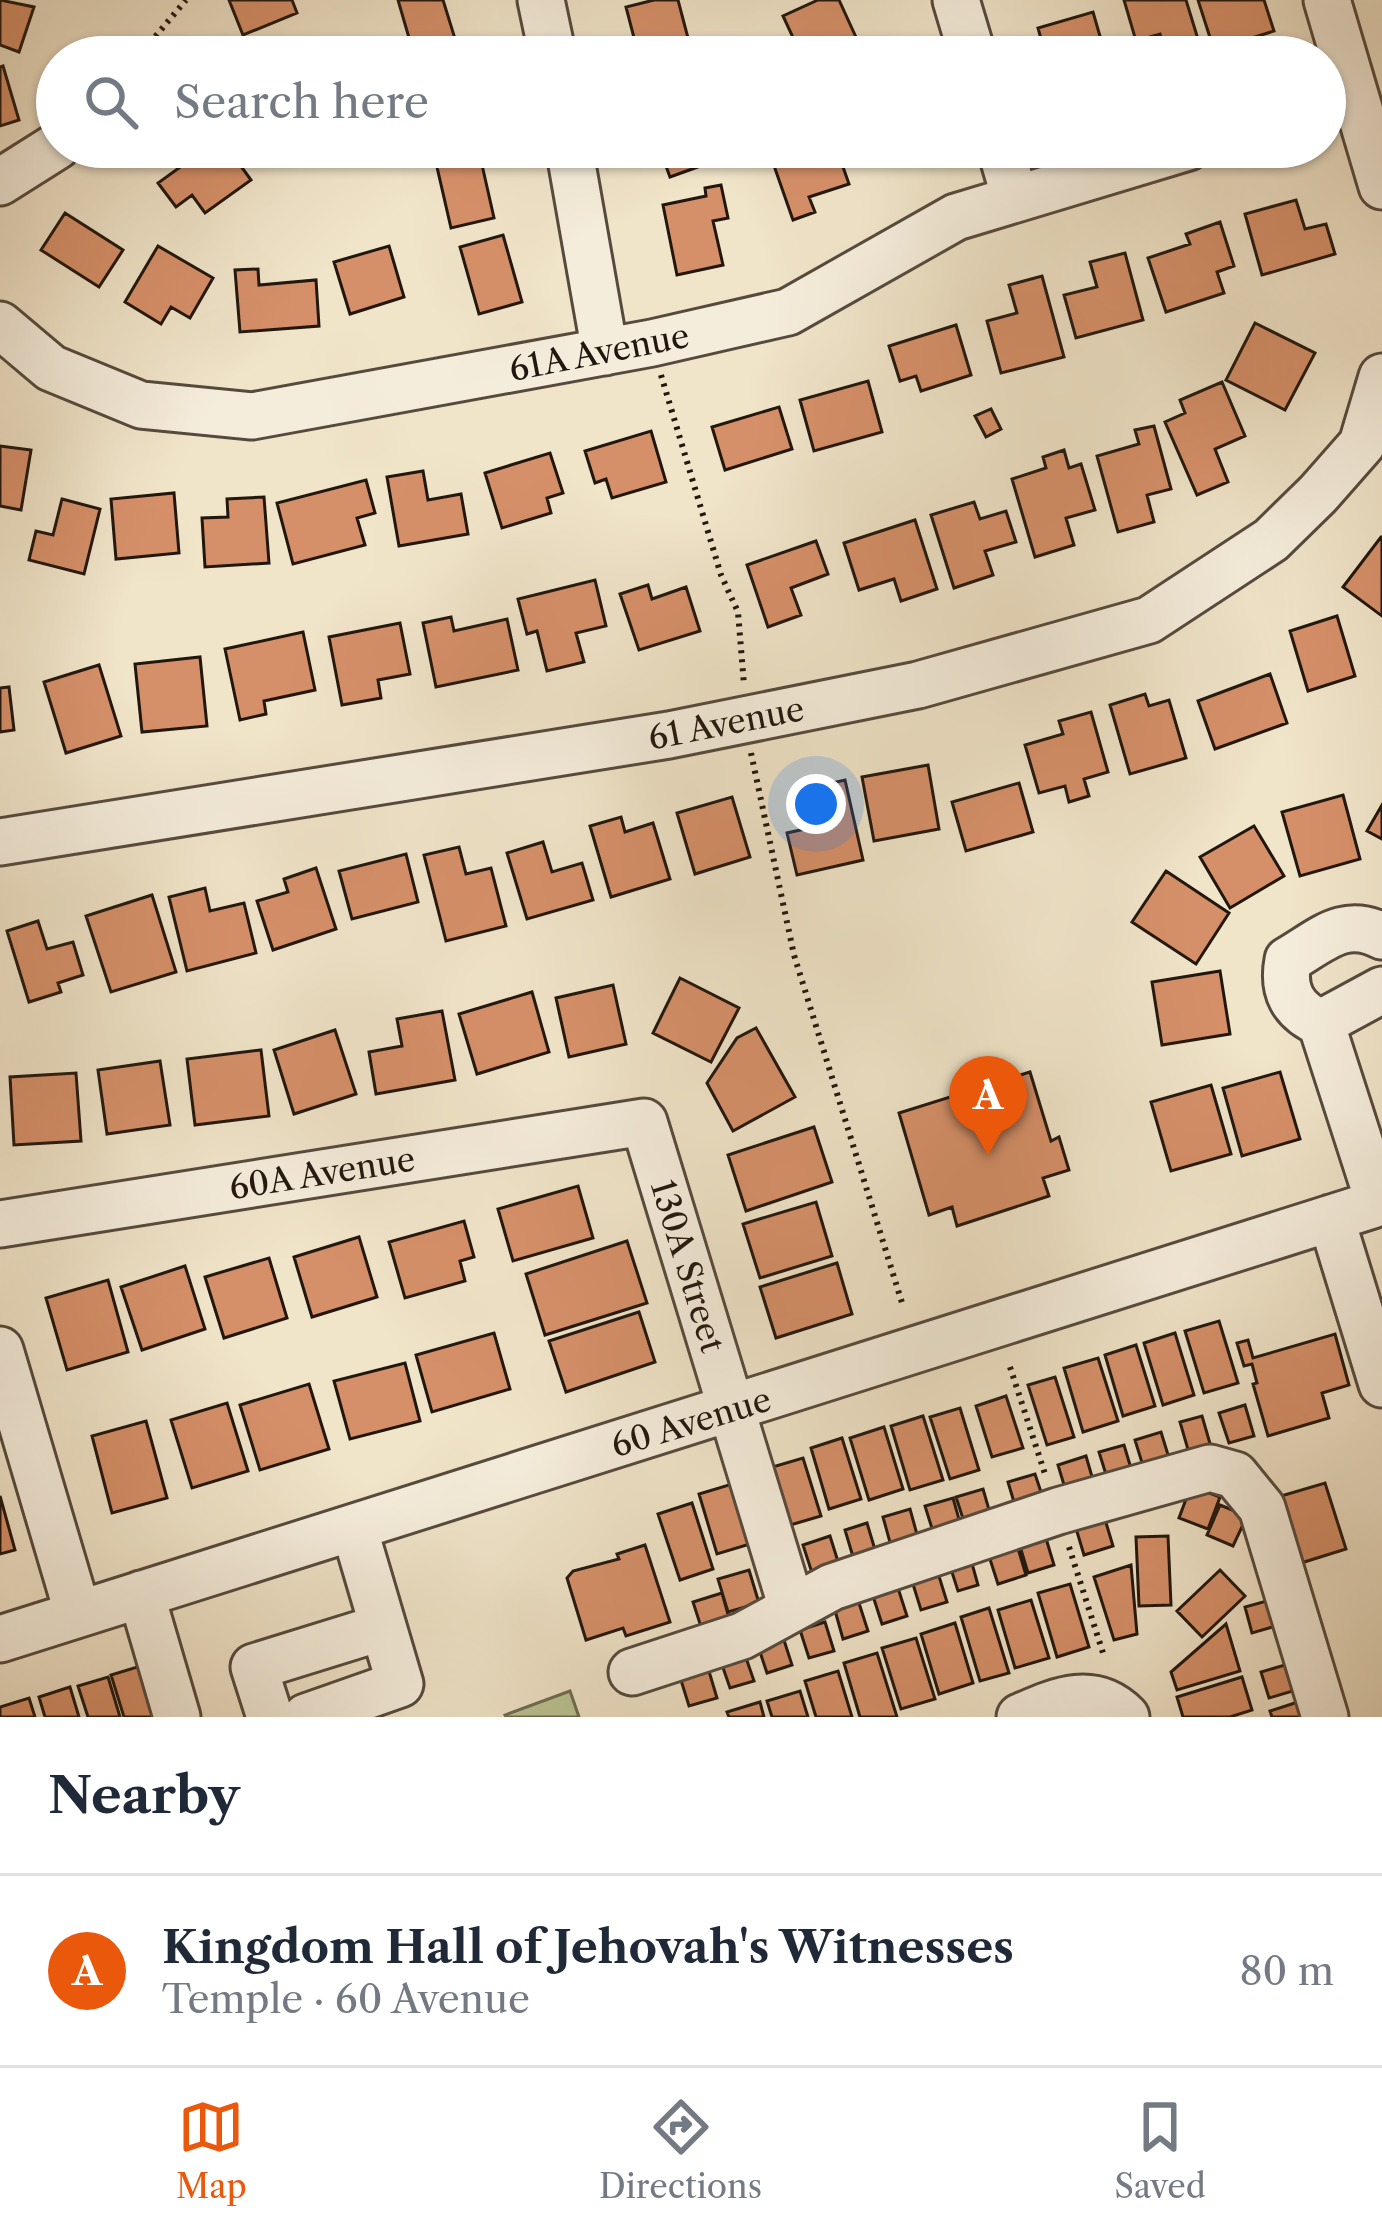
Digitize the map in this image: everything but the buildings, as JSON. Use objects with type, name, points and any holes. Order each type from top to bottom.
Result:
[{"type":"street","points":[[541,0],[549,36]]},
{"type":"street","points":[[956,0],[967,36]]},
{"type":"street","points":[[1328,0],[1333,36]]},
{"type":"street","points":[[1346,112],[1382,186]]},
{"type":"street","points":[[0,182],[36,159]]},
{"type":"street","points":[[573,168],[605,352]]},
{"type":"street","points":[[1006,168],[1015,198]]},
{"type":"street","name":"61A Avenue","points":[[0,325],[51,368],[141,405],[252,416],[605,352],[788,312],[956,217],[1117,168]]},
{"type":"street","points":[[1372,449],[1382,377]]},
{"type":"street","name":"61 Avenue","points":[[0,842],[689,732],[917,686],[1149,620],[1271,540],[1372,449]]},
{"type":"street","points":[[1380,1203],[1321,1023],[1304,1016],[1290,1001],[1285,976],[1288,960],[1344,928],[1365,927],[1382,936]]},
{"type":"street","points":[[1321,1023],[1382,990]]},
{"type":"street","name":"60A Avenue","points":[[0,1224],[644,1122]]},
{"type":"street","name":"130A Street","points":[[644,1122],[792,1608]]},
{"type":"street","name":"60 Avenue","points":[[0,1639],[1380,1203]]},
{"type":"street","points":[[1331,1218],[1382,1384]]},
{"type":"street","points":[[0,1350],[78,1614]]},
{"type":"street","points":[[632,1672],[742,1636],[854,1580],[1058,1511],[1210,1468],[1235,1475],[1262,1508],[1324,1717]]},
{"type":"street","points":[[306,1717],[400,1684],[354,1528]]},
{"type":"street","points":[[141,1594],[177,1717]]},
{"type":"street","points":[[270,1717],[254,1667],[383,1627]]},
{"type":"street","points":[[1020,1717],[1069,1696],[1098,1699],[1126,1715]]},
{"type":"path","points":[[156,36],[186,0]]},
{"type":"path","points":[[659,366],[721,575],[737,612],[745,692]]},
{"type":"path","points":[[749,737],[794,955],[903,1306]]},
{"type":"path","points":[[1010,1366],[1048,1482]]},
{"type":"path","points":[[1065,1534],[1102,1653]]},
{"type":"green space","points":[[570,1691],[579,1717],[505,1715]]},
{"type":"place","name":"Kingdom Hall of Jehovah's Witnesses","points":[[988,1155]]}]
